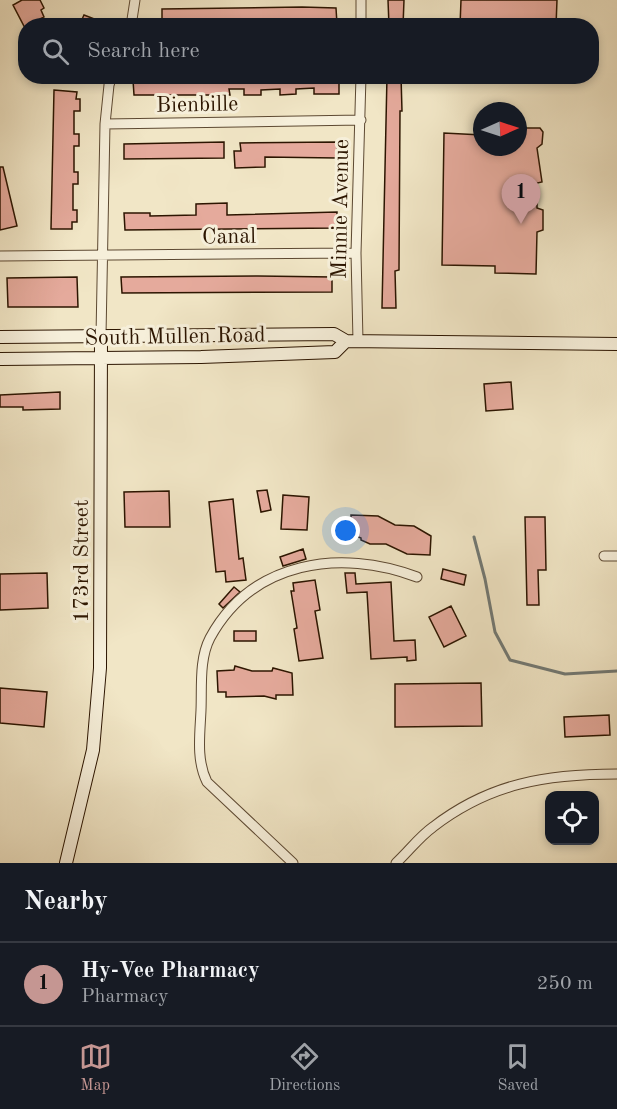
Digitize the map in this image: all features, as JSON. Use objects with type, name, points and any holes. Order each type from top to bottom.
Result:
[{"type":"street","points":[[132,18],[135,0]]},
{"type":"street","points":[[361,0],[361,18]]},
{"type":"street","name":"173rd Street","points":[[66,863],[93,750],[101,641],[100,358],[105,124],[109,84]]},
{"type":"street","name":"Minnie Avenue","points":[[352,341],[361,84]]},
{"type":"street","name":"Bienbille","points":[[105,124],[361,120]]},
{"type":"street","name":"Canal","points":[[102,256],[356,253]]},
{"type":"street","points":[[0,256],[102,256]]},
{"type":"street","name":"South Mullen Road","points":[[0,337],[334,334],[352,341],[617,344]]},
{"type":"street","name":"South Mullen Road","points":[[0,358],[201,357],[335,352],[352,341]]},
{"type":"street","points":[[604,556],[617,556]]},
{"type":"street","points":[[294,863],[207,782],[202,772],[200,755],[202,662],[210,639],[236,602],[271,577],[286,570],[317,563],[341,563],[395,571],[417,577]]},
{"type":"street","points":[[396,863],[431,828],[446,817],[485,796],[517,784],[557,776],[617,774]]},
{"type":"building","points":[[22,0],[40,0],[44,8],[41,10],[44,17],[20,18],[13,5]]},
{"type":"building","points":[[388,0],[404,0],[403,18],[389,18]]},
{"type":"building","points":[[461,0],[557,0],[556,18],[460,18]]},
{"type":"building","points":[[336,8],[337,18],[162,18],[162,9]]},
{"type":"building","points":[[133,84],[339,84],[339,94],[314,94],[314,88],[296,89],[296,94],[280,95],[280,89],[261,90],[261,95],[244,95],[244,89],[229,89],[230,95],[134,95]]},
{"type":"building","points":[[387,84],[401,84],[399,270],[395,271],[396,308],[382,308]]},
{"type":"building","points":[[54,90],[77,92],[76,99],[80,99],[80,111],[74,111],[74,134],[79,134],[79,146],[74,146],[74,172],[78,172],[78,184],[73,184],[73,210],[77,210],[77,222],[72,222],[72,229],[51,229]]},
{"type":"building","points":[[527,128],[540,128],[543,132],[542,144],[537,148],[542,182],[537,183],[537,208],[543,210],[543,230],[537,232],[536,274],[495,273],[495,266],[442,265],[444,133],[473,135],[473,156],[527,156]]},
{"type":"building","points":[[224,142],[224,158],[124,159],[124,144]]},
{"type":"building","points":[[337,142],[337,158],[265,157],[265,167],[235,168],[234,151],[241,151],[240,143]]},
{"type":"building","points":[[0,167],[3,167],[17,226],[0,230]]},
{"type":"building","points":[[227,203],[227,215],[337,212],[337,228],[125,230],[124,213],[150,213],[150,216],[196,215],[196,204]]},
{"type":"building","points":[[77,277],[78,307],[8,307],[7,278]]},
{"type":"building","points":[[121,277],[332,277],[332,292],[122,293]]},
{"type":"building","points":[[511,382],[513,409],[486,411],[484,384]]},
{"type":"building","points":[[60,392],[60,409],[23,410],[23,407],[0,407],[0,395]]},
{"type":"building","points":[[267,490],[271,510],[261,512],[257,491]]},
{"type":"building","points":[[169,491],[170,527],[125,527],[124,492]]},
{"type":"building","points":[[283,495],[309,497],[307,530],[281,529]]},
{"type":"building","points":[[233,499],[239,559],[243,558],[246,580],[226,582],[225,571],[216,572],[209,502]]},
{"type":"building","points":[[351,515],[378,516],[395,525],[414,526],[431,536],[430,555],[407,554],[386,544],[370,544],[361,540],[351,534]]},
{"type":"building","points":[[525,517],[545,517],[546,570],[538,570],[539,605],[527,605]]},
{"type":"building","points":[[303,549],[306,559],[283,566],[280,557]]},
{"type":"building","points":[[443,569],[466,575],[464,585],[441,579]]},
{"type":"building","points":[[47,573],[48,608],[0,610],[0,574]]},
{"type":"building","points":[[345,573],[355,573],[356,584],[391,582],[394,641],[415,640],[416,660],[407,661],[407,657],[371,659],[367,592],[347,593]]},
{"type":"building","points":[[315,580],[320,610],[315,611],[323,658],[299,661],[291,591],[294,591],[293,583]]},
{"type":"building","points":[[234,587],[240,592],[223,608],[219,604]]},
{"type":"building","points":[[451,606],[466,636],[444,647],[429,617]]},
{"type":"building","points":[[234,631],[256,631],[256,641],[234,641]]},
{"type":"building","points":[[235,666],[252,671],[272,671],[273,668],[292,673],[293,695],[276,695],[276,699],[264,696],[226,697],[226,692],[218,692],[217,671],[234,670]]},
{"type":"building","points":[[481,683],[482,726],[395,727],[395,684]]},
{"type":"building","points":[[0,688],[47,692],[44,727],[0,723]]},
{"type":"building","points":[[609,715],[610,735],[565,737],[564,717]]},
{"type":"waterway","points":[[474,537],[495,632],[510,660],[565,674],[617,671]]},
{"type":"place","name":"Hy-Vee Pharmacy","points":[[521,224]]}]
